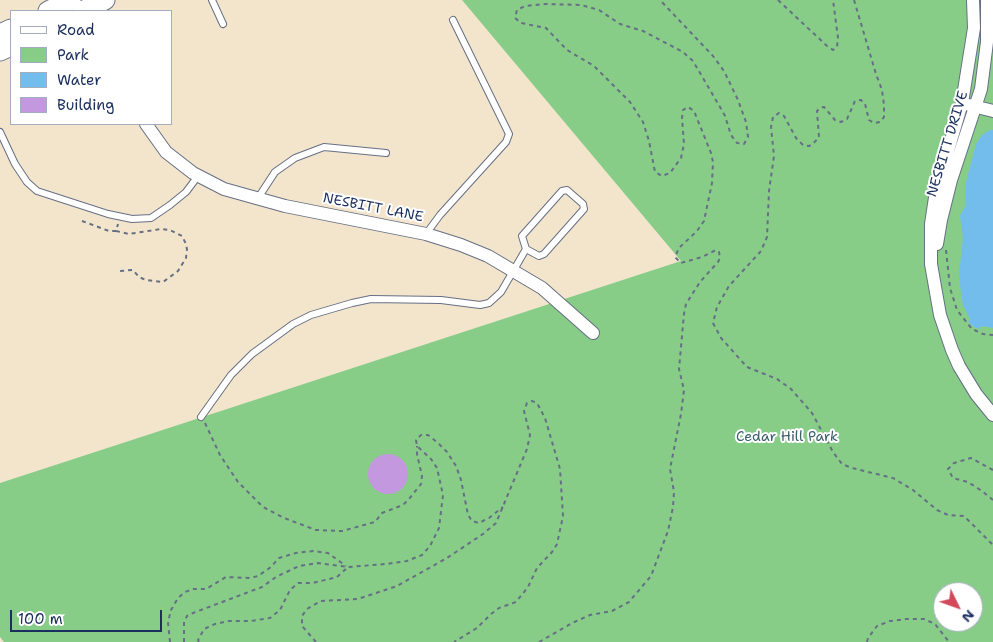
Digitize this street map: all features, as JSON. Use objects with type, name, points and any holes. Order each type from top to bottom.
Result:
[{"type":"main road","points":[[55,10],[83,6],[104,0]]},
{"type":"street","name":"NESBITT DRIVE","points":[[973,0],[974,28],[962,103],[940,177],[931,224],[931,264],[936,297],[945,333],[955,358],[976,394],[991,409]]},
{"type":"street","name":"NESBITT DRIVE","points":[[936,297],[937,246],[941,220],[981,89],[987,42],[987,0]]},
{"type":"street","points":[[962,103],[993,111]]},
{"type":"street","name":"NESBITT LANE","points":[[147,125],[166,152],[198,176],[224,189],[285,206],[426,234],[488,256],[542,288],[593,333]]},
{"type":"lane","points":[[212,0],[223,24]]},
{"type":"lane","points":[[426,234],[440,215],[506,142],[509,134],[453,20]]},
{"type":"lane","points":[[0,132],[26,182],[37,191],[120,217],[132,219],[151,218],[186,192],[198,176]]},
{"type":"lane","points":[[258,198],[275,172],[295,158],[324,147],[386,153]]},
{"type":"lane","points":[[202,416],[231,376],[252,354],[293,324],[311,315],[371,299],[441,300],[480,305],[489,303],[496,298],[526,249],[522,236],[562,191],[567,190],[584,204],[584,209],[544,254],[539,256],[526,249]]},
{"type":"path","points":[[538,642],[590,615],[612,611],[629,602],[651,576],[668,531],[673,507],[674,492],[670,469],[682,414],[684,390],[679,369],[686,304],[700,282],[720,258],[719,252],[716,250],[702,258],[681,263],[676,257],[679,248],[697,231],[704,221],[712,183],[713,162],[711,153],[694,111],[688,107],[683,110],[684,144],[681,158],[670,173],[662,176],[655,172],[643,122],[630,102],[594,66],[568,50],[546,28],[521,23],[514,18],[517,10],[525,6],[581,4],[599,10],[620,24],[643,31],[683,52],[693,61],[726,116],[731,135],[737,143],[744,144],[748,137],[746,122],[724,71],[713,56],[660,0]]},
{"type":"path","points":[[778,0],[833,50],[837,47],[838,38],[833,0]]},
{"type":"path","points":[[854,0],[882,90],[884,117],[880,122],[874,123],[869,120],[865,104],[861,100],[854,101],[847,119],[841,122],[835,120],[824,107],[820,108],[817,112],[819,137],[809,146],[803,145],[796,138],[784,116],[779,113],[773,117],[774,156],[769,191],[767,237],[761,251],[729,286],[717,307],[713,323],[721,338],[747,367],[777,379],[791,389],[812,413],[842,464],[893,478],[913,490],[937,510],[948,515],[964,516],[993,544]]},
{"type":"path","points":[[116,231],[120,217]]},
{"type":"path","points":[[82,221],[109,231],[129,234],[161,229],[170,230],[182,236],[185,242],[186,258],[178,271],[163,282],[146,280],[139,277],[133,270],[119,271]]},
{"type":"path","points":[[946,247],[950,288],[957,310],[972,330],[993,335]]},
{"type":"path","points":[[316,642],[302,626],[302,616],[307,608],[321,601],[358,599],[397,586],[447,558],[496,523],[528,448],[530,435],[524,411],[527,403],[532,401],[537,403],[545,418],[560,469],[563,516],[556,544],[537,568],[528,587],[516,602],[499,608],[477,628],[454,642]]},
{"type":"path","points":[[202,416],[220,455],[238,482],[263,507],[284,518],[316,530],[342,531],[375,522],[382,513],[403,505],[421,484],[422,476],[416,454],[416,440],[420,435],[428,435],[447,452],[456,466],[461,480],[468,516],[472,522],[478,523],[489,518],[504,505]]},
{"type":"path","points":[[184,642],[184,622],[187,616],[262,587],[276,577],[299,566],[318,563],[348,567],[407,561],[422,554],[430,546],[439,528],[443,495],[437,468],[431,459],[417,446]]},
{"type":"path","points":[[993,470],[971,458],[954,463],[948,469],[953,478],[968,482],[993,500]]},
{"type":"path","points":[[170,642],[168,622],[171,610],[184,592],[193,589],[206,589],[226,577],[250,578],[258,576],[271,567],[279,558],[296,553],[313,551],[328,554],[348,567]]},
{"type":"path","points":[[199,642],[198,640],[204,629],[215,624],[270,618],[280,610],[290,590],[298,583],[313,583],[337,577],[348,567]]},
{"type":"path","points":[[867,642],[877,626],[890,621],[906,619],[924,620],[935,624],[949,642]]},
{"type":"green space","name":"Cedar Hill Park","points":[[462,0],[993,0],[993,642],[4,642],[0,637],[0,483],[681,261]]},
{"type":"water","points":[[993,130],[993,328],[981,326],[980,329],[968,322],[970,319],[963,305],[959,274],[963,238],[960,216],[965,206],[965,186],[976,144],[982,135]]},
{"type":"building","points":[[384,454],[392,454],[399,457],[405,463],[408,474],[405,485],[399,491],[392,494],[384,494],[377,491],[371,485],[368,478],[368,470],[371,463],[377,457]]}]
